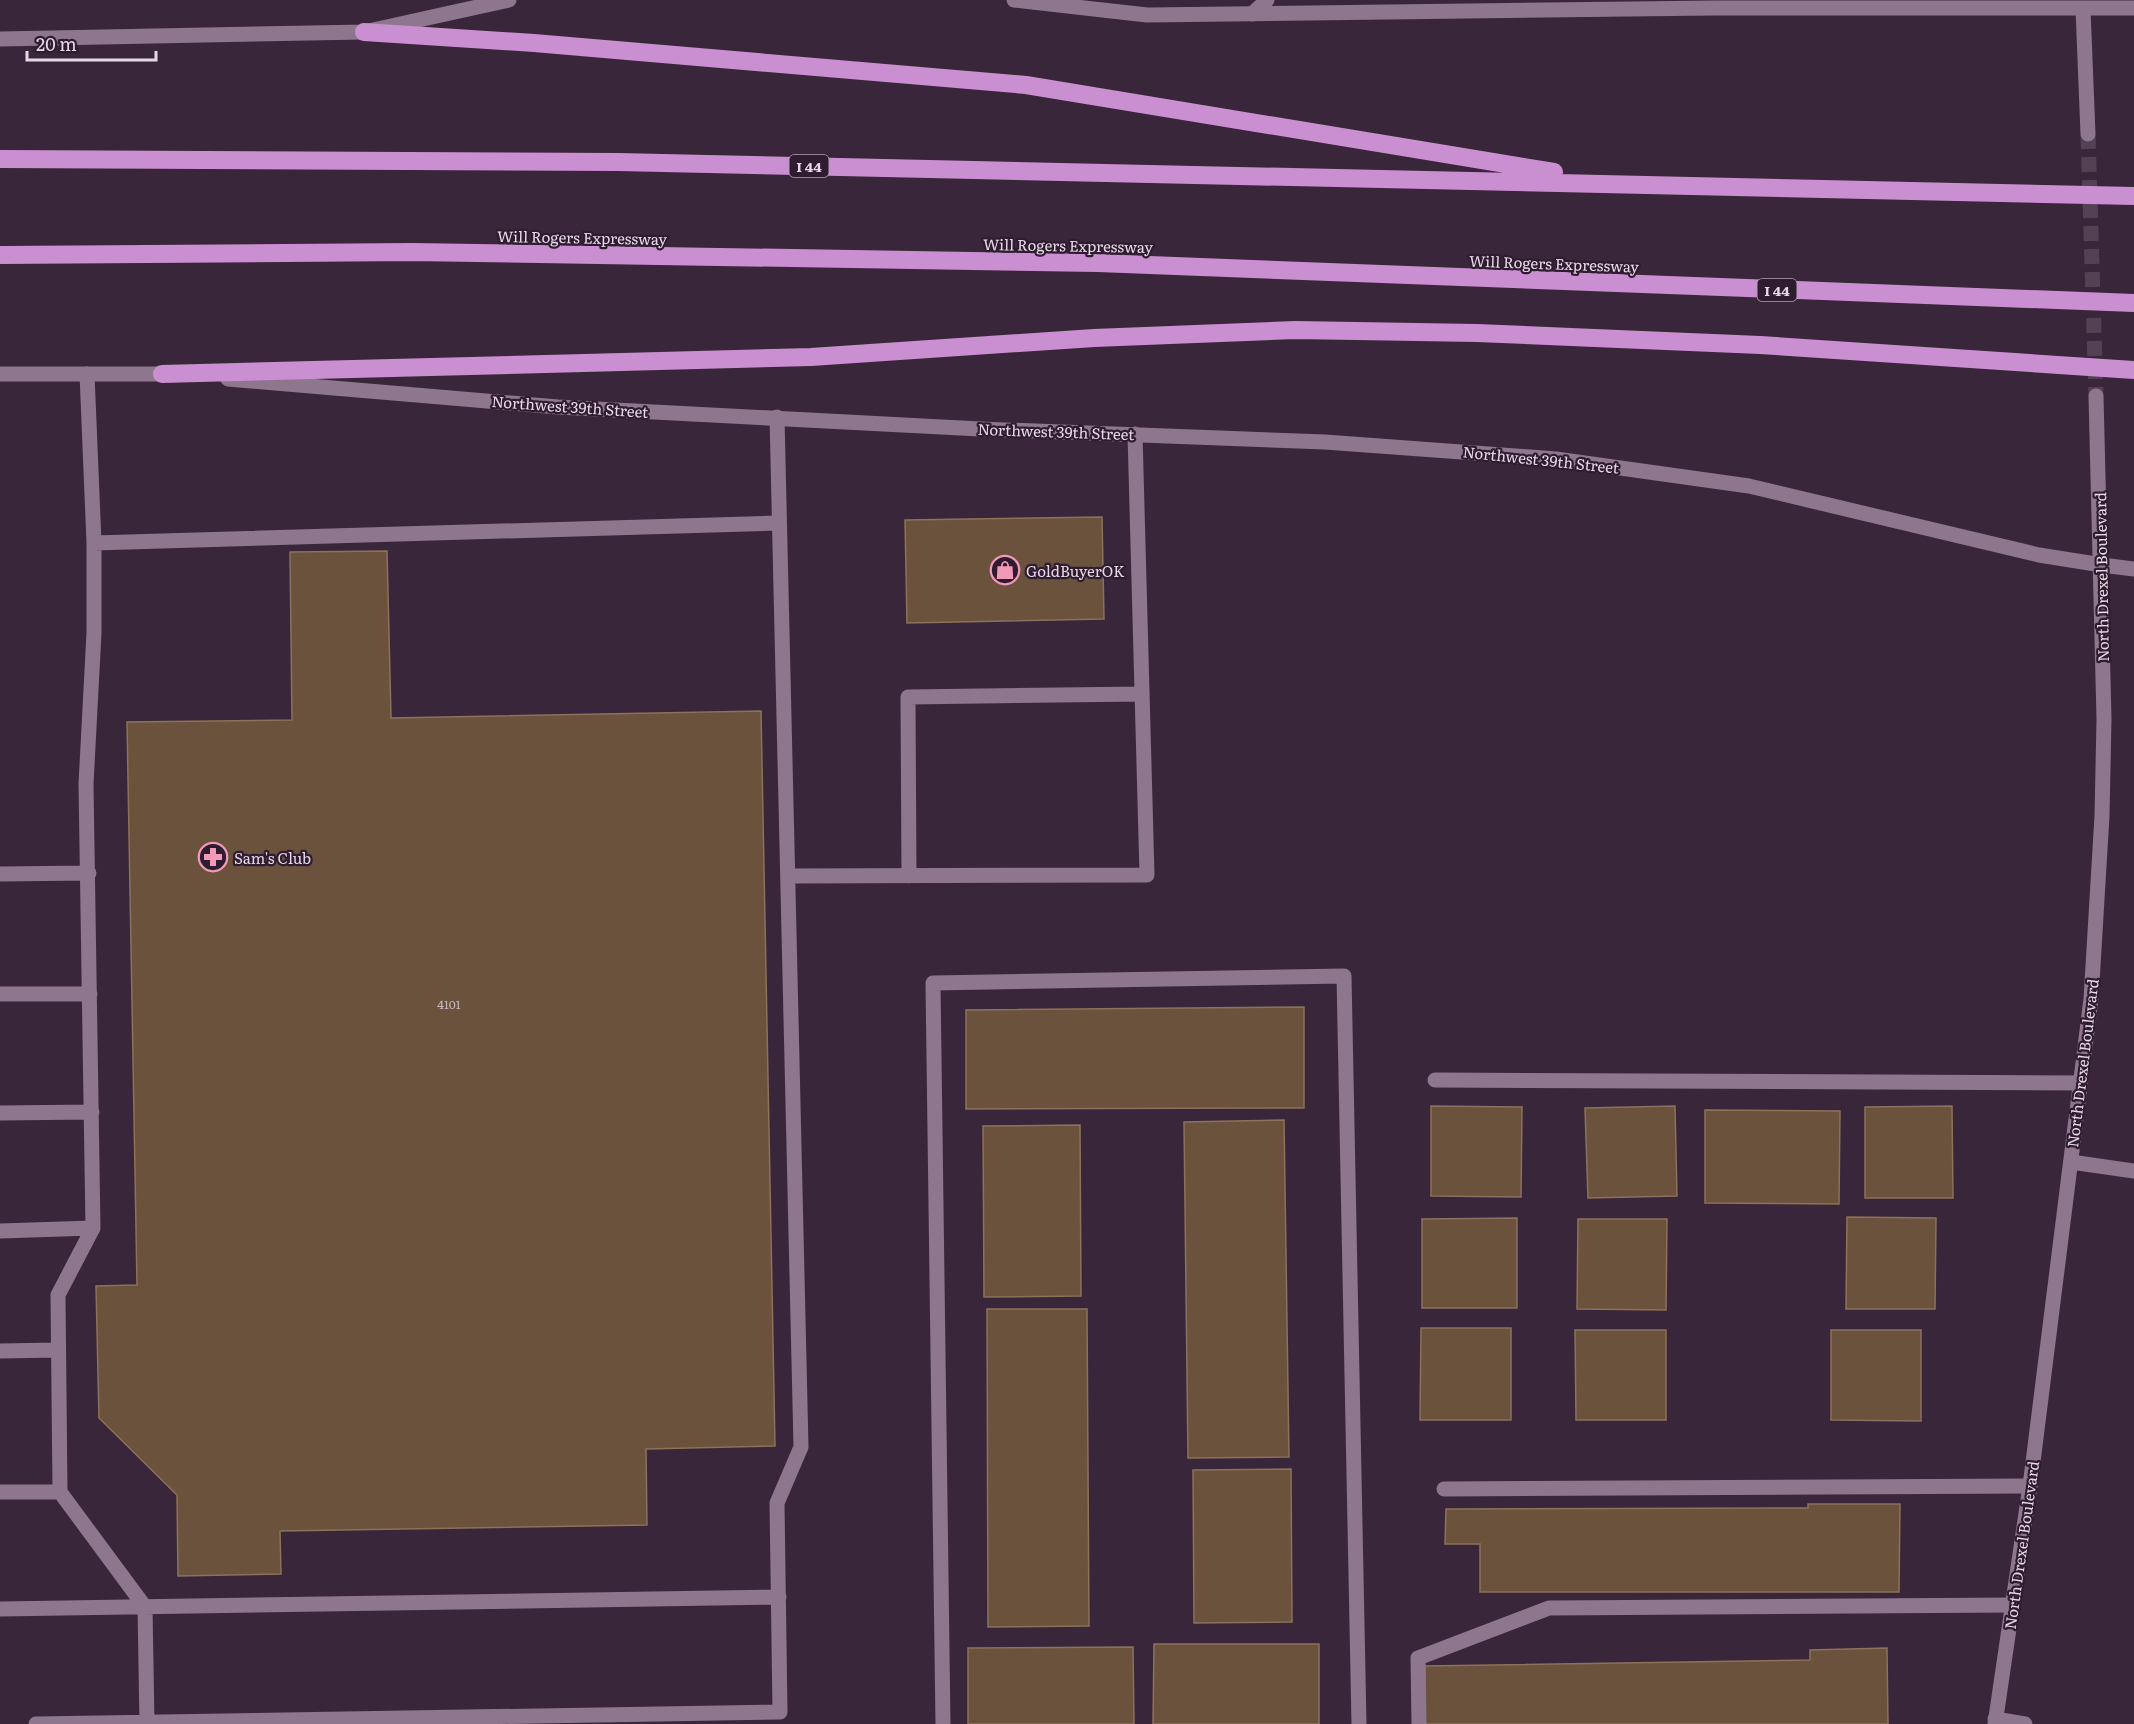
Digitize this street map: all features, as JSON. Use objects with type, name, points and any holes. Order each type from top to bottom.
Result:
[{"type":"highway","points":[[364,32],[534,43],[1026,85],[1618,183],[2134,196]]},
{"type":"highway","name":"I 44","points":[[0,159],[630,162],[1618,183]]},
{"type":"highway","name":"Will Rogers Expressway","points":[[0,255],[412,252],[1086,262],[2134,303]]},
{"type":"highway","points":[[162,374],[811,357],[1094,338],[1295,330],[1477,333],[1760,345],[2134,370]]},
{"type":"main road","points":[[0,39],[364,32],[509,0]]},
{"type":"main road","points":[[1014,0],[1147,15],[1252,15],[1627,5],[1713,8],[2083,5],[2134,8]]},
{"type":"main road","points":[[1252,15],[1267,0]]},
{"type":"main road","points":[[2083,5],[2088,134]]},
{"type":"main road","name":"Northwest 39th Street","points":[[0,374],[162,374],[558,407],[1416,447],[1620,466],[1749,486],[2039,555],[2134,569]]},
{"type":"main road","points":[[87,374],[94,543],[94,633],[86,784],[93,1228],[57,1295],[60,1492],[145,1607],[147,1723]]},
{"type":"main road","name":"North Drexel Boulevard","points":[[1995,1722],[2030,1486],[2091,999],[2101,827],[2104,719],[2102,565],[2096,396]]},
{"type":"main road","points":[[36,1724],[780,1712],[777,1503],[801,1447],[777,417]]},
{"type":"main road","points":[[788,876],[1147,875],[1135,434]]},
{"type":"main road","points":[[94,543],[779,523]]},
{"type":"main road","points":[[909,876],[908,697],[1142,694]]},
{"type":"main road","points":[[0,874],[88,873]]},
{"type":"main road","points":[[943,1724],[933,983],[1344,976],[1359,1724]]},
{"type":"main road","points":[[0,994],[90,994]]},
{"type":"main road","points":[[1435,1080],[2080,1083]]},
{"type":"main road","points":[[0,1113],[92,1112]]},
{"type":"main road","points":[[2071,1162],[2134,1171]]},
{"type":"main road","points":[[0,1231],[93,1228]]},
{"type":"main road","points":[[0,1351],[58,1350]]},
{"type":"main road","points":[[1444,1489],[2030,1486]]},
{"type":"main road","points":[[0,1492],[60,1492]]},
{"type":"main road","points":[[0,1609],[779,1597]]},
{"type":"main road","points":[[1419,1724],[1418,1658],[1549,1608],[2013,1605]]},
{"type":"main road","points":[[1995,1722],[2025,1724]]},
{"type":"building","name":"GoldBuyerOK","points":[[1102,517],[1104,619],[907,623],[905,520]]},
{"type":"building","name":"Sam's Club","points":[[387,551],[391,718],[761,711],[775,1446],[646,1449],[647,1525],[280,1531],[281,1574],[178,1576],[177,1495],[99,1418],[96,1286],[137,1285],[127,722],[292,720],[290,552]]},
{"type":"building","points":[[1304,1007],[1304,1108],[966,1109],[966,1010]]},
{"type":"building","points":[[1431,1106],[1522,1107],[1521,1197],[1431,1196]]},
{"type":"building","points":[[1675,1106],[1677,1196],[1588,1198],[1585,1108]]},
{"type":"building","points":[[1952,1106],[1953,1198],[1865,1198],[1865,1107]]},
{"type":"building","points":[[1705,1110],[1840,1111],[1839,1204],[1705,1203]]},
{"type":"building","points":[[1284,1120],[1289,1457],[1188,1458],[1184,1122]]},
{"type":"building","points":[[1080,1125],[1081,1296],[984,1297],[983,1126]]},
{"type":"building","points":[[1847,1217],[1936,1218],[1935,1309],[1846,1309]]},
{"type":"building","points":[[1517,1218],[1517,1308],[1422,1308],[1422,1219]]},
{"type":"building","points":[[1578,1219],[1667,1219],[1666,1310],[1577,1309]]},
{"type":"building","points":[[987,1309],[1087,1309],[1089,1626],[988,1627]]},
{"type":"building","points":[[1421,1328],[1511,1328],[1511,1420],[1420,1420]]},
{"type":"building","points":[[1575,1330],[1666,1330],[1666,1420],[1576,1420]]},
{"type":"building","points":[[1831,1330],[1921,1330],[1921,1421],[1831,1420]]},
{"type":"building","points":[[1291,1469],[1292,1622],[1194,1623],[1193,1470]]},
{"type":"building","points":[[1808,1504],[1900,1504],[1899,1592],[1480,1592],[1480,1544],[1445,1544],[1446,1509],[1808,1508]]},
{"type":"building","points":[[1154,1644],[1319,1644],[1319,1724],[1153,1724]]},
{"type":"building","points":[[1133,1647],[1134,1724],[968,1724],[968,1648]]},
{"type":"building","points":[[1887,1648],[1888,1724],[1425,1724],[1425,1666],[1810,1660],[1810,1650]]},
{"type":"tunnel","points":[[2088,134],[2096,396]]},
{"type":"place","name":"GoldBuyerOK","points":[[1005,570]]},
{"type":"place","name":"Sam's Club","points":[[213,857]]}]
